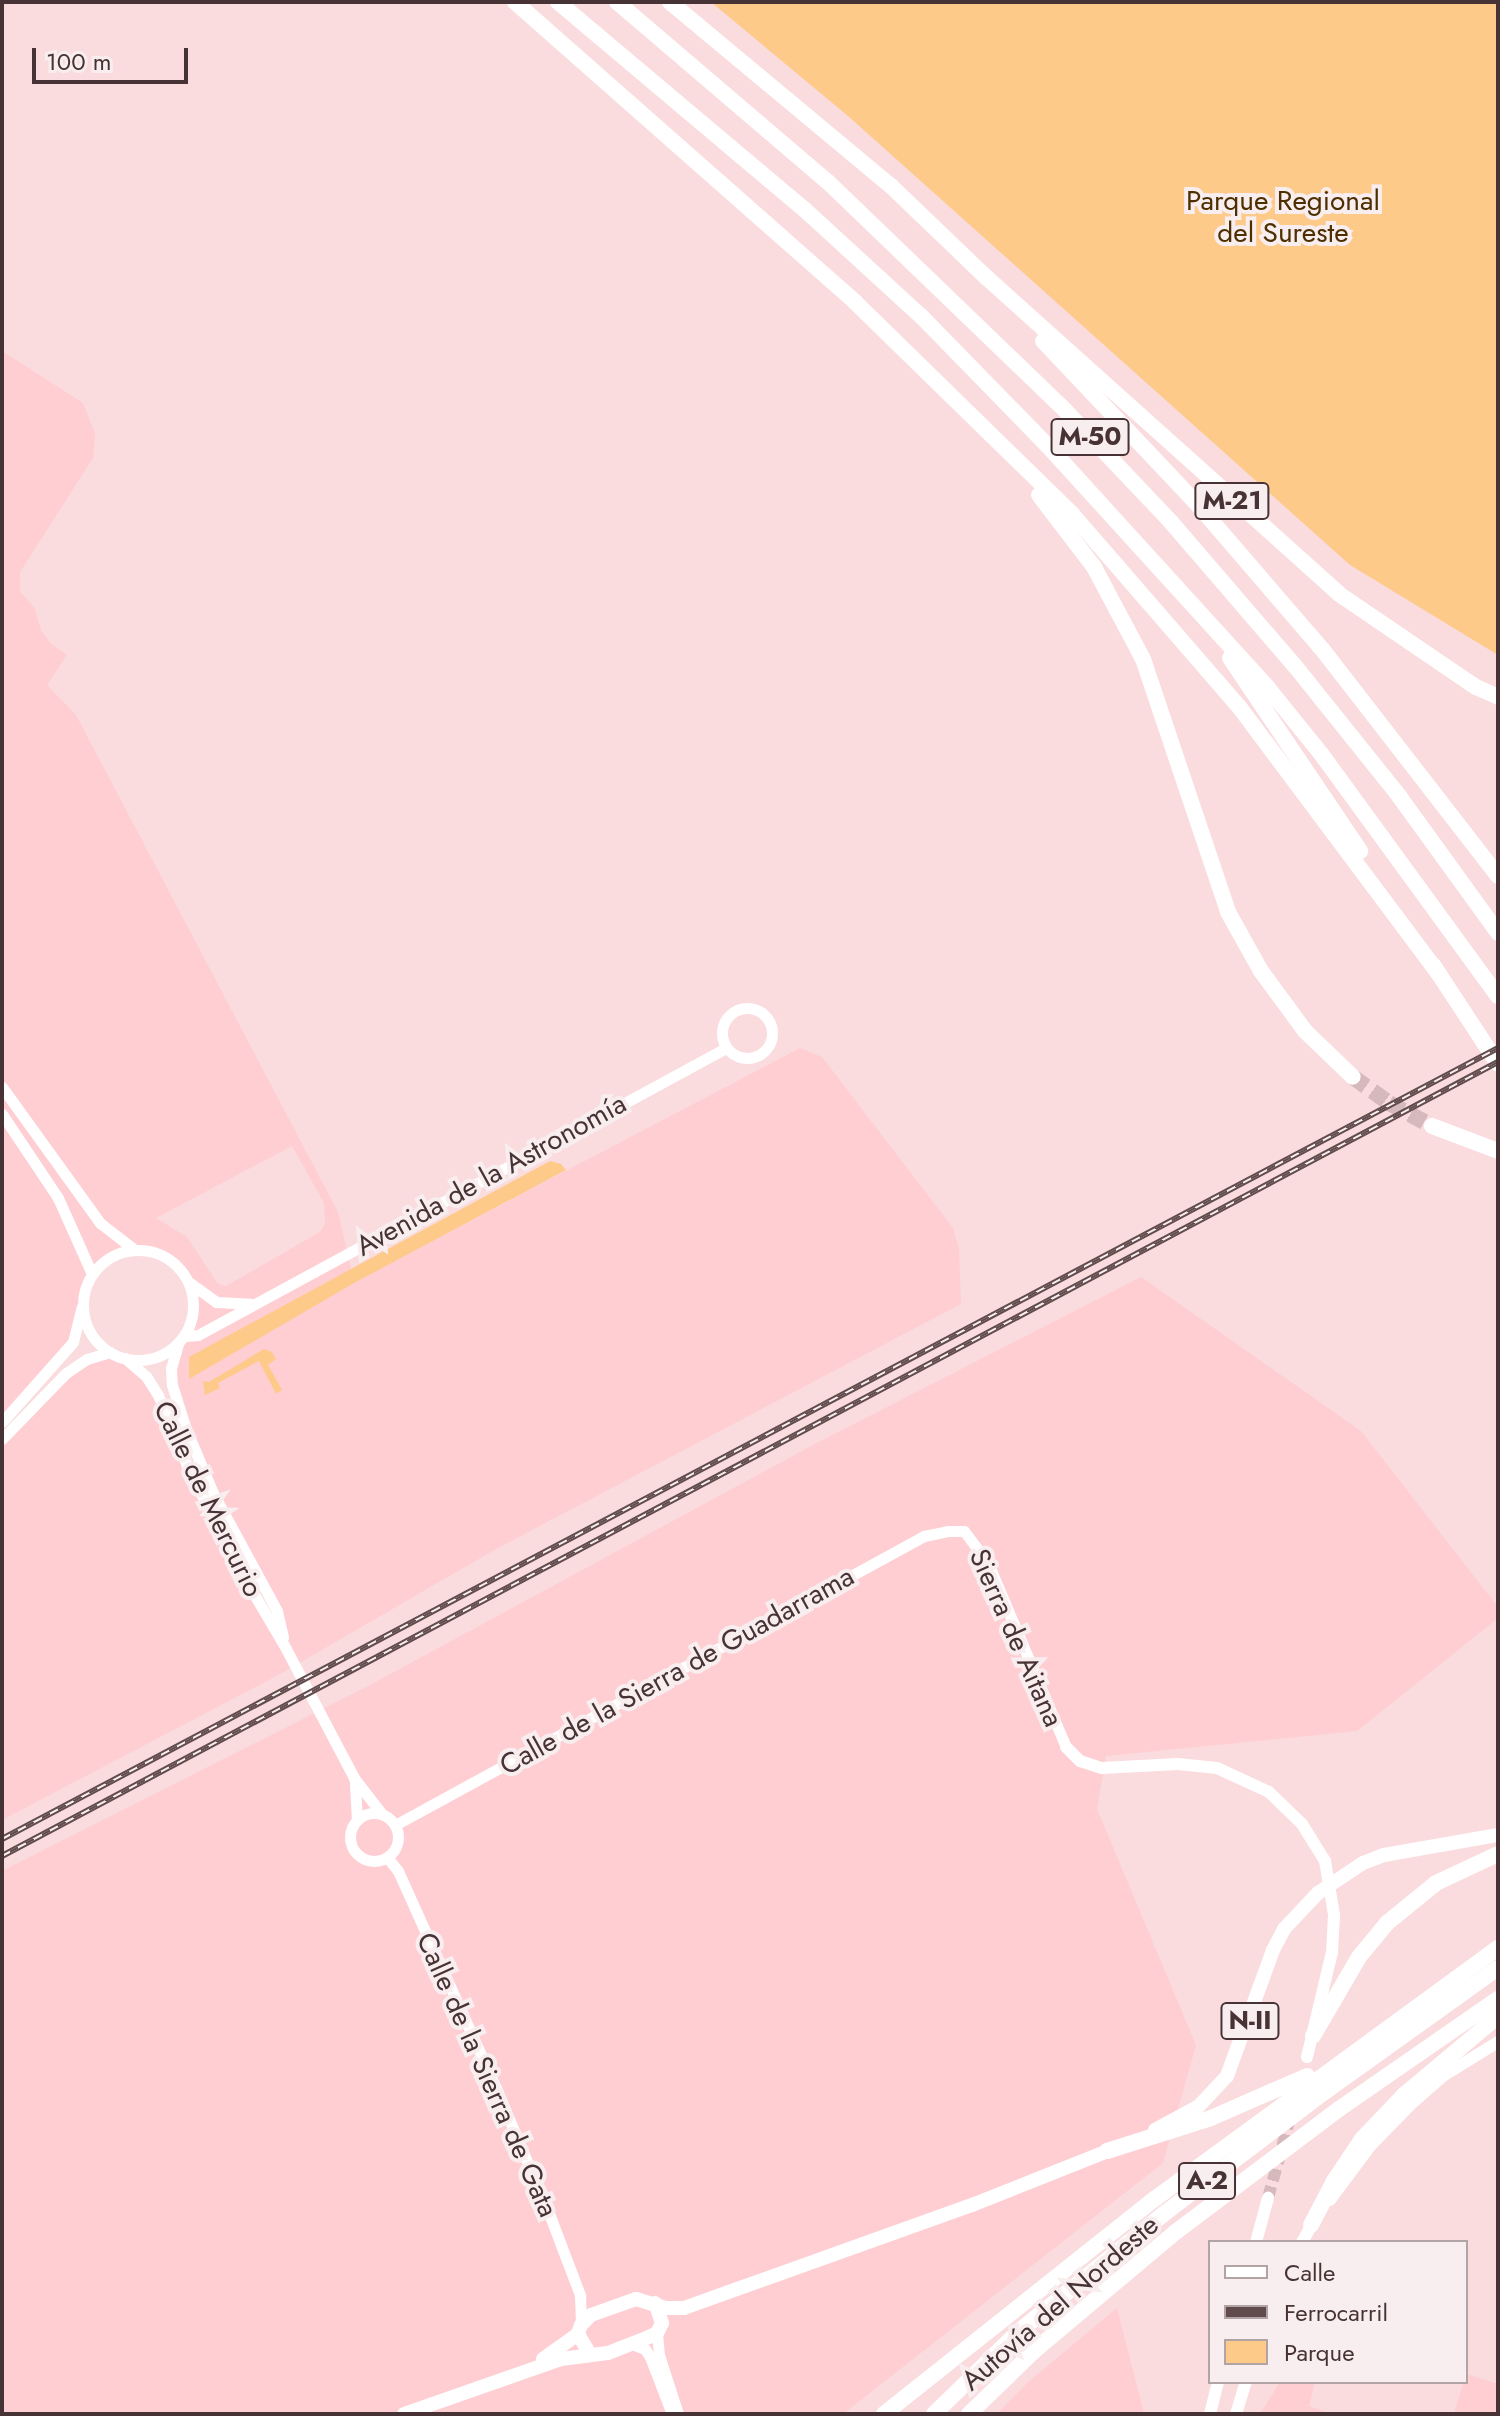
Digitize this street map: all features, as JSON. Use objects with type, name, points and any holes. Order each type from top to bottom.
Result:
[{"type":"highway","name":"M-50","points":[[515,2],[855,302],[1093,537],[1240,708],[1439,974],[1498,1064]]},
{"type":"highway","name":"M-50","points":[[558,2],[804,209],[922,317],[1048,446],[1221,637],[1322,755],[1498,996]]},
{"type":"highway","name":"M-50","points":[[617,2],[828,182],[945,292],[1171,522],[1295,666],[1399,796],[1498,933]]},
{"type":"highway","name":"M-50","points":[[670,2],[891,186],[986,277],[1198,505],[1322,649],[1498,876]]},
{"type":"highway","name":"M-21","points":[[986,277],[1339,594],[1476,687],[1498,697]]},
{"type":"highway","points":[[998,444],[1094,567],[1136,645],[1167,721],[1210,862],[1241,936],[1261,971],[1305,1031],[1353,1077]]},
{"type":"highway","points":[[1221,637],[1232,662],[1307,767],[1439,974]]},
{"type":"highway","points":[[1432,1126],[1498,1151]]},
{"type":"highway","points":[[1313,2036],[1359,1957],[1387,1923],[1436,1883],[1498,1854]]},
{"type":"highway","points":[[884,2414],[1156,2198],[1498,1948]]},
{"type":"highway","name":"Autovía del Nordeste","points":[[934,2414],[1018,2332],[1165,2213],[1326,2091],[1498,1968]]},
{"type":"highway","name":"Autovía del Nordeste","points":[[969,2414],[1035,2350],[1177,2231],[1339,2109],[1498,1999]]},
{"type":"highway","points":[[1107,2151],[1155,2138],[1275,2093],[1318,2071],[1419,2004]]},
{"type":"highway","points":[[1311,2225],[1334,2181],[1362,2139],[1404,2095],[1498,2016]]},
{"type":"main road","points":[[1066,1747],[1080,1761],[1102,1768],[1178,1764],[1217,1768],[1269,1792],[1302,1824],[1325,1861],[1334,1915],[1332,1952],[1307,2057]]},
{"type":"main road","name":"N-II","points":[[510,2376],[569,2343],[586,2318],[606,2310],[636,2299],[666,2308],[684,2308],[908,2228],[1107,2151],[1186,2115],[1214,2093],[1236,2058],[1273,1950],[1284,1929],[1318,1893],[1363,1863],[1414,1847],[1498,1835]]},
{"type":"main road","points":[[1303,2240],[1371,2145],[1411,2104],[1443,2076],[1498,2042]]},
{"type":"main road","points":[[1257,2240],[1268,2198]]},
{"type":"main road","points":[[655,2303],[662,2320],[657,2333]]},
{"type":"main road","points":[[580,2329],[590,2354]]},
{"type":"main road","name":"N-II","points":[[404,2414],[510,2376],[590,2354],[608,2353],[657,2333]]},
{"type":"main road","points":[[1210,2414],[1218,2384]]},
{"type":"main road","points":[[1236,2414],[1245,2384]]},
{"type":"street","points":[[748,1008],[768,1018],[772,1039],[759,1056],[744,1059],[726,1048],[722,1032],[732,1013],[748,1008]]},
{"type":"street","name":"Avenida de la Astronomía","points":[[181,1340],[198,1335],[726,1048]]},
{"type":"street","points":[[2,1087],[100,1223],[135,1250],[169,1258],[189,1281],[216,1302],[255,1303]]},
{"type":"street","points":[[2,1114],[58,1198],[92,1274]]},
{"type":"street","points":[[2,1422],[73,1342],[92,1274],[105,1261],[135,1250]]},
{"type":"street","points":[[83,1303],[86,1322],[95,1340],[110,1352],[125,1358],[144,1360],[162,1354],[181,1340],[193,1313],[189,1281]]},
{"type":"street","name":"Calle de Mercurio","points":[[181,1340],[171,1368],[172,1385],[186,1429],[213,1493],[277,1611],[284,1645]]},
{"type":"street","points":[[2,1439],[66,1373],[87,1359],[110,1352]]},
{"type":"street","name":"Calle de Mercurio","points":[[125,1358],[146,1376],[158,1395],[226,1543],[354,1778]]},
{"type":"street","name":"Calle de la Sierra de Guadarrama","points":[[395,1825],[924,1536],[964,1531]]},
{"type":"street","name":"Sierra de Aitana","points":[[964,1531],[987,1561],[1066,1747]]},
{"type":"street","points":[[354,1778],[382,1814],[395,1825],[397,1844],[387,1857],[369,1861],[353,1849],[350,1839],[357,1820],[354,1778]]},
{"type":"street","points":[[357,1820],[365,1814],[382,1814]]},
{"type":"street","name":"Calle de la Sierra de Gata","points":[[387,1857],[398,1871],[496,2088],[580,2295],[580,2329]]},
{"type":"street","points":[[580,2295],[592,2306],[606,2310]]},
{"type":"street","points":[[657,2333],[659,2355],[678,2414]]},
{"type":"street","points":[[632,2344],[645,2349],[650,2357],[672,2414]]},
{"type":"shaded area","points":[[2,351],[83,403],[95,433],[93,458],[20,572],[20,592],[34,607],[41,630],[51,644],[67,655],[47,685],[76,715],[338,1212],[354,1282],[800,1048],[822,1057],[953,1228],[959,1249],[961,1304],[496,1549],[282,1673],[2,1820],[2,1439],[66,1373],[110,1352],[125,1358],[146,1376],[239,1568],[281,1627],[213,1493],[171,1368],[190,1326],[193,1296],[189,1281],[169,1258],[135,1250],[105,1261],[86,1287],[73,1342],[2,1422]],"holes":[[[292,1146],[324,1203],[325,1224],[320,1232],[226,1286],[218,1284],[187,1237],[156,1218]]]},
{"type":"shaded area","points":[[1141,1277],[1361,1431],[1498,1607],[1498,1618],[1357,1731],[1106,1756],[1097,1809],[1196,2045],[1163,2163],[843,2414],[2,2414],[2,1871],[370,1685],[813,1445]]},
{"type":"shaded area","points":[[1117,2308],[1144,2414],[997,2414],[1027,2383]]},
{"type":"shaded area","points":[[1468,2375],[1498,2384],[1498,2414],[1454,2414],[1463,2384],[1468,2384]]},
{"type":"shaded area","points":[[1279,2384],[1314,2384],[1309,2406],[1331,2414],[1260,2414]]},
{"type":"green space","name":"Parque Regional del Sureste","points":[[711,2],[1498,2],[1498,655],[1350,565],[848,116]]},
{"type":"green space","points":[[550,1161],[561,1164],[566,1170],[354,1283],[189,1379],[189,1357]]},
{"type":"green space","points":[[264,1349],[272,1352],[276,1359],[268,1365],[282,1390],[276,1394],[259,1361],[218,1383],[220,1388],[205,1395],[203,1381],[209,1382]]},
{"type":"tunnel","points":[[1353,1077],[1389,1103],[1432,1126]]},
{"type":"tunnel","points":[[1268,2198],[1290,2118]]},
{"type":"railway","points":[[2,1839],[1498,1048]]},
{"type":"railway","points":[[2,1856],[1498,1062]]}]
